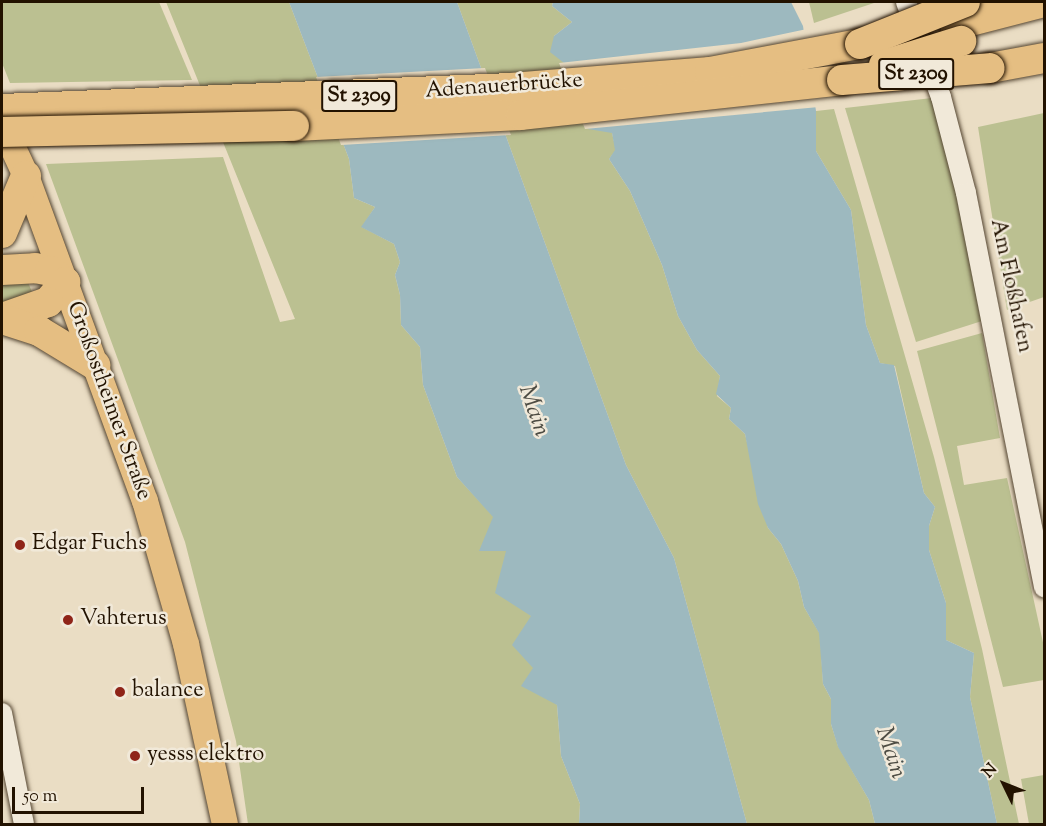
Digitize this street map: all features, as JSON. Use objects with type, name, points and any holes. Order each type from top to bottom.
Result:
[{"type":"highway","name":"St 2309","points":[[860,44],[965,2]]},
{"type":"highway","points":[[860,44],[1044,2]]},
{"type":"highway","points":[[842,80],[1044,15]]},
{"type":"highway","name":"Adenauerbrücke","points":[[2,109],[511,88],[710,72],[860,44]]},
{"type":"highway","name":"St 2309","points":[[842,80],[990,68],[1044,58]]},
{"type":"highway","name":"Adenauerbrücke","points":[[2,132],[294,126],[521,115],[656,103],[842,80]]},
{"type":"highway","points":[[2,233],[26,176]]},
{"type":"highway","points":[[2,270],[35,268],[50,271],[65,282],[48,302],[2,318]]},
{"type":"highway","points":[[2,318],[39,330],[95,365]]},
{"type":"main road","name":"Großostheimer Straße","points":[[2,124],[26,176],[145,501],[177,611],[225,825]]},
{"type":"street","name":"Am Floßhafen","points":[[906,2],[941,97],[966,193],[1044,587]]},
{"type":"street","points":[[2,713],[24,825]]},
{"type":"green space","points":[[2,2],[159,2],[192,80],[10,83],[2,63]]},
{"type":"green space","points":[[166,2],[289,2],[349,159],[354,198],[375,207],[362,227],[394,244],[400,262],[395,275],[400,295],[401,325],[420,347],[423,385],[457,477],[494,517],[531,616],[533,668],[557,705],[561,756],[580,804],[579,824],[248,824],[236,741],[185,542],[46,164],[223,157],[280,322],[295,319]]},
{"type":"green space","points":[[457,2],[553,2],[552,6],[572,22],[554,36],[564,63],[612,133],[616,150],[609,159],[630,191],[662,265],[678,316],[697,350],[720,376],[717,396],[731,408],[729,419],[745,434],[768,528],[781,544],[798,581],[804,607],[820,634],[823,684],[831,699],[831,724],[838,746],[869,800],[875,824],[747,824],[674,558],[626,465]]},
{"type":"green space","points":[[809,2],[877,2],[814,23]]},
{"type":"green space","points":[[932,98],[962,208],[982,321],[916,342],[845,108]]},
{"type":"green space","points":[[834,109],[934,457],[982,649],[1019,824],[997,824],[970,697],[974,653],[946,640],[946,603],[929,550],[929,526],[935,507],[924,493],[895,366],[880,363],[866,325],[851,210],[816,151],[816,111]]},
{"type":"green space","points":[[1044,113],[1044,297],[1007,310],[978,127]]},
{"type":"green space","points":[[2,279],[27,280],[35,299],[2,309]]},
{"type":"green space","points":[[982,333],[1000,438],[957,446],[964,485],[1007,478],[1044,647],[1044,680],[1003,687],[917,351]]},
{"type":"green space","points":[[1044,775],[1044,824],[1029,824],[1021,779]]},
{"type":"water","name":"Main","points":[[289,2],[457,2],[626,465],[674,558],[747,824],[579,824],[580,804],[561,756],[557,705],[521,686],[533,668],[512,645],[531,616],[495,593],[506,551],[479,551],[493,517],[457,477],[423,385],[420,347],[401,325],[400,295],[395,275],[400,262],[394,244],[361,227],[375,207],[354,198],[349,159]]},
{"type":"water","name":"Main","points":[[553,2],[791,2],[803,26],[816,111],[816,151],[851,210],[866,325],[880,363],[894,365],[924,493],[935,507],[929,526],[929,550],[946,603],[946,640],[974,653],[970,697],[997,824],[875,824],[869,800],[838,747],[831,724],[831,699],[823,684],[819,633],[804,607],[798,581],[781,544],[768,528],[758,504],[745,434],[729,419],[731,408],[716,394],[720,376],[697,350],[678,316],[662,265],[630,191],[609,159],[615,150],[612,133],[588,129],[564,63],[550,52],[554,36],[572,22],[552,6]]},
{"type":"pier","points":[[807,29],[819,107],[585,129],[559,63],[741,43]]},
{"type":"pier","points":[[485,68],[511,135],[341,145],[316,77]]},
{"type":"place","name":"Edgar Fuchs","points":[[20,545]]},
{"type":"place","name":"Vahterus","points":[[68,620]]},
{"type":"place","name":"balance","points":[[120,692]]},
{"type":"place","name":"yesss elektro","points":[[135,756]]}]
